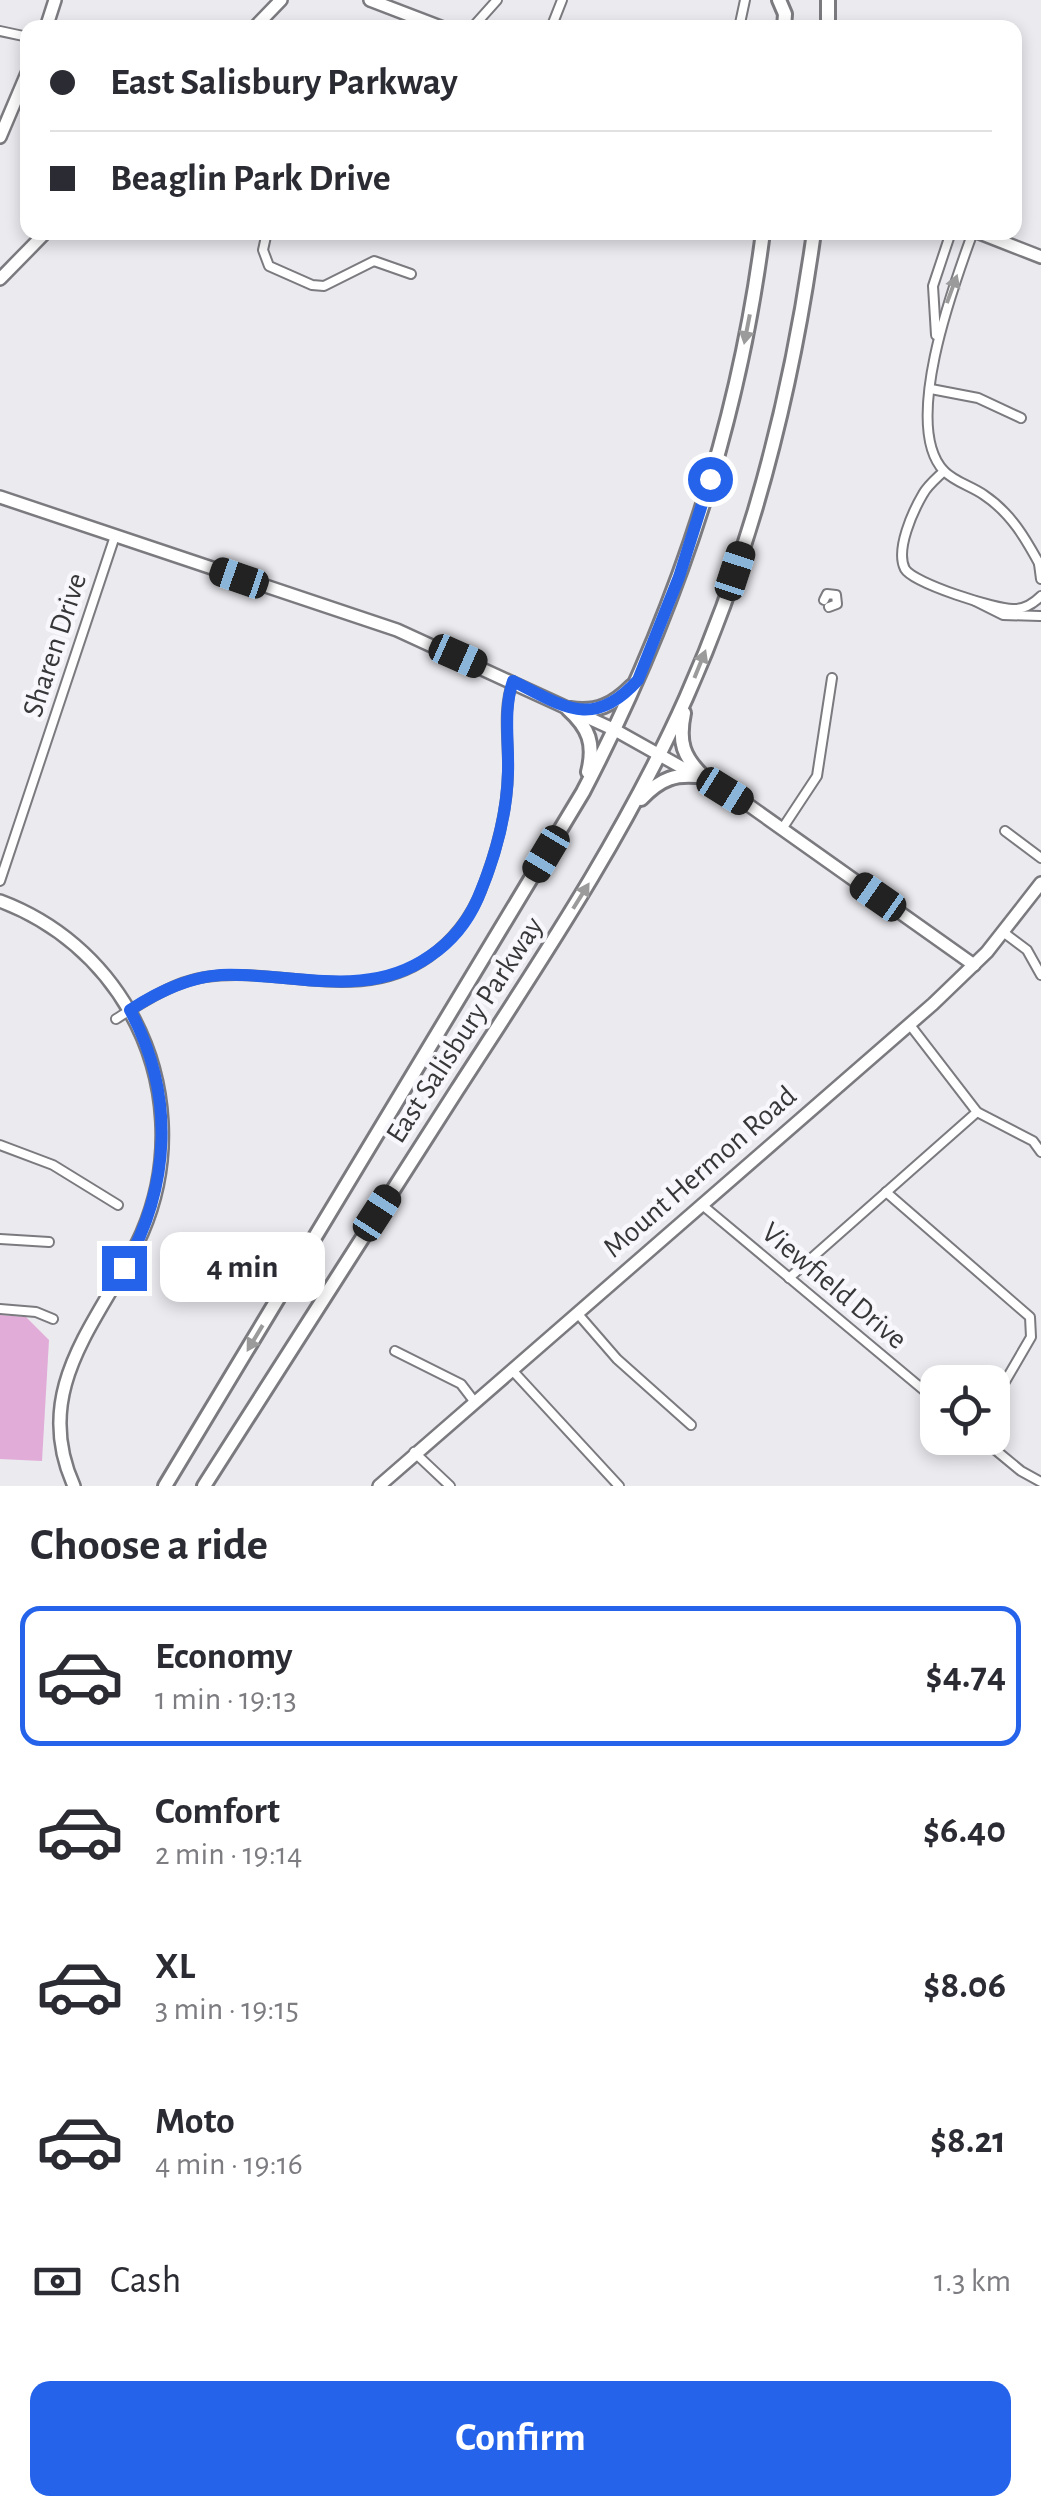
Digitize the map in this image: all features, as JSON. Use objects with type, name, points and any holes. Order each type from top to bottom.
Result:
[{"type":"main road","points":[[262,20],[282,0]]},
{"type":"main road","points":[[370,0],[421,20]]},
{"type":"main road","points":[[0,137],[20,91]]},
{"type":"main road","points":[[0,278],[38,240]]},
{"type":"main road","name":"East Salisbury Parkway","points":[[168,1486],[583,792],[615,730],[679,577],[717,457],[738,374],[761,240]]},
{"type":"main road","points":[[801,318],[798,300],[812,240]]},
{"type":"main road","name":"East Salisbury Parkway","points":[[206,1484],[585,890],[660,753],[724,604],[756,506],[783,406],[813,240]]},
{"type":"main road","points":[[996,240],[1041,257]]},
{"type":"main road","points":[[0,497],[397,630],[615,730],[704,777],[974,966]]},
{"type":"main road","points":[[568,708],[592,711],[609,706],[638,680]]},
{"type":"main road","points":[[686,698],[680,735],[682,749],[704,777]]},
{"type":"main road","points":[[568,708],[586,728],[592,745],[583,792]]},
{"type":"main road","points":[[630,812],[659,782],[682,775],[704,777]]},
{"type":"main road","name":"Mount Hermon Road","points":[[379,1486],[910,1025],[974,966],[1041,883]]},
{"type":"main road","points":[[0,901],[37,918],[70,940],[104,973],[130,1010],[144,1040],[156,1079],[163,1128],[162,1158],[146,1223],[82,1336],[68,1376],[62,1434],[64,1457],[74,1486]]},
{"type":"street","points":[[481,20],[498,0]]},
{"type":"street","points":[[484,20],[485,16]]},
{"type":"street","points":[[265,240],[263,250],[269,266],[312,285],[329,286],[374,261],[411,274]]},
{"type":"street","points":[[938,348],[933,286],[948,240]]},
{"type":"street","points":[[972,240],[944,313],[927,437],[944,470],[1010,517],[1028,540],[1040,565],[1041,579]]},
{"type":"street","points":[[932,389],[978,398],[1020,418]]},
{"type":"street","points":[[944,470],[922,495],[904,543],[902,562],[916,579],[976,601],[1013,610],[1039,598],[1040,616],[1003,615],[976,601]]},
{"type":"street","name":"Sharen Drive","points":[[0,881],[115,536]]},
{"type":"street","points":[[782,829],[817,776],[832,678]]},
{"type":"street","points":[[116,1019],[181,984],[212,976],[369,981],[414,966],[442,946],[474,907],[498,840],[507,795],[508,702],[513,681]]},
{"type":"street","points":[[1006,831],[1041,858]]},
{"type":"street","points":[[1003,932],[1027,950],[1041,975]]},
{"type":"street","points":[[910,1025],[977,1112],[1033,1141],[1041,1152]]},
{"type":"street","points":[[789,1278],[977,1112]]},
{"type":"street","points":[[0,1145],[53,1165],[118,1205]]},
{"type":"street","points":[[886,1192],[1030,1317],[1031,1337],[1010,1373]]},
{"type":"street","name":"Viewfield Drive","points":[[701,1204],[920,1387]]},
{"type":"street","points":[[0,1238],[49,1242]]},
{"type":"street","points":[[0,1309],[36,1312],[53,1318]]},
{"type":"street","points":[[578,1314],[617,1360],[691,1425]]},
{"type":"street","points":[[395,1351],[461,1384],[474,1401]]},
{"type":"street","points":[[512,1370],[619,1486]]},
{"type":"street","points":[[414,1452],[450,1486]]},
{"type":"street","points":[[1002,1455],[1041,1482]]},
{"type":"shaded area","points":[[0,1315],[26,1317],[49,1340],[42,1461],[0,1459]]},
{"type":"route","points":[[124,1268],[151,1209],[162,1142],[162,1110],[153,1066],[130,1010],[181,984],[212,976],[369,981],[414,966],[442,946],[474,907],[498,840],[507,795],[508,696],[513,681],[568,708],[583,711],[609,706],[631,688],[638,680],[666,612],[710,479]]}]
